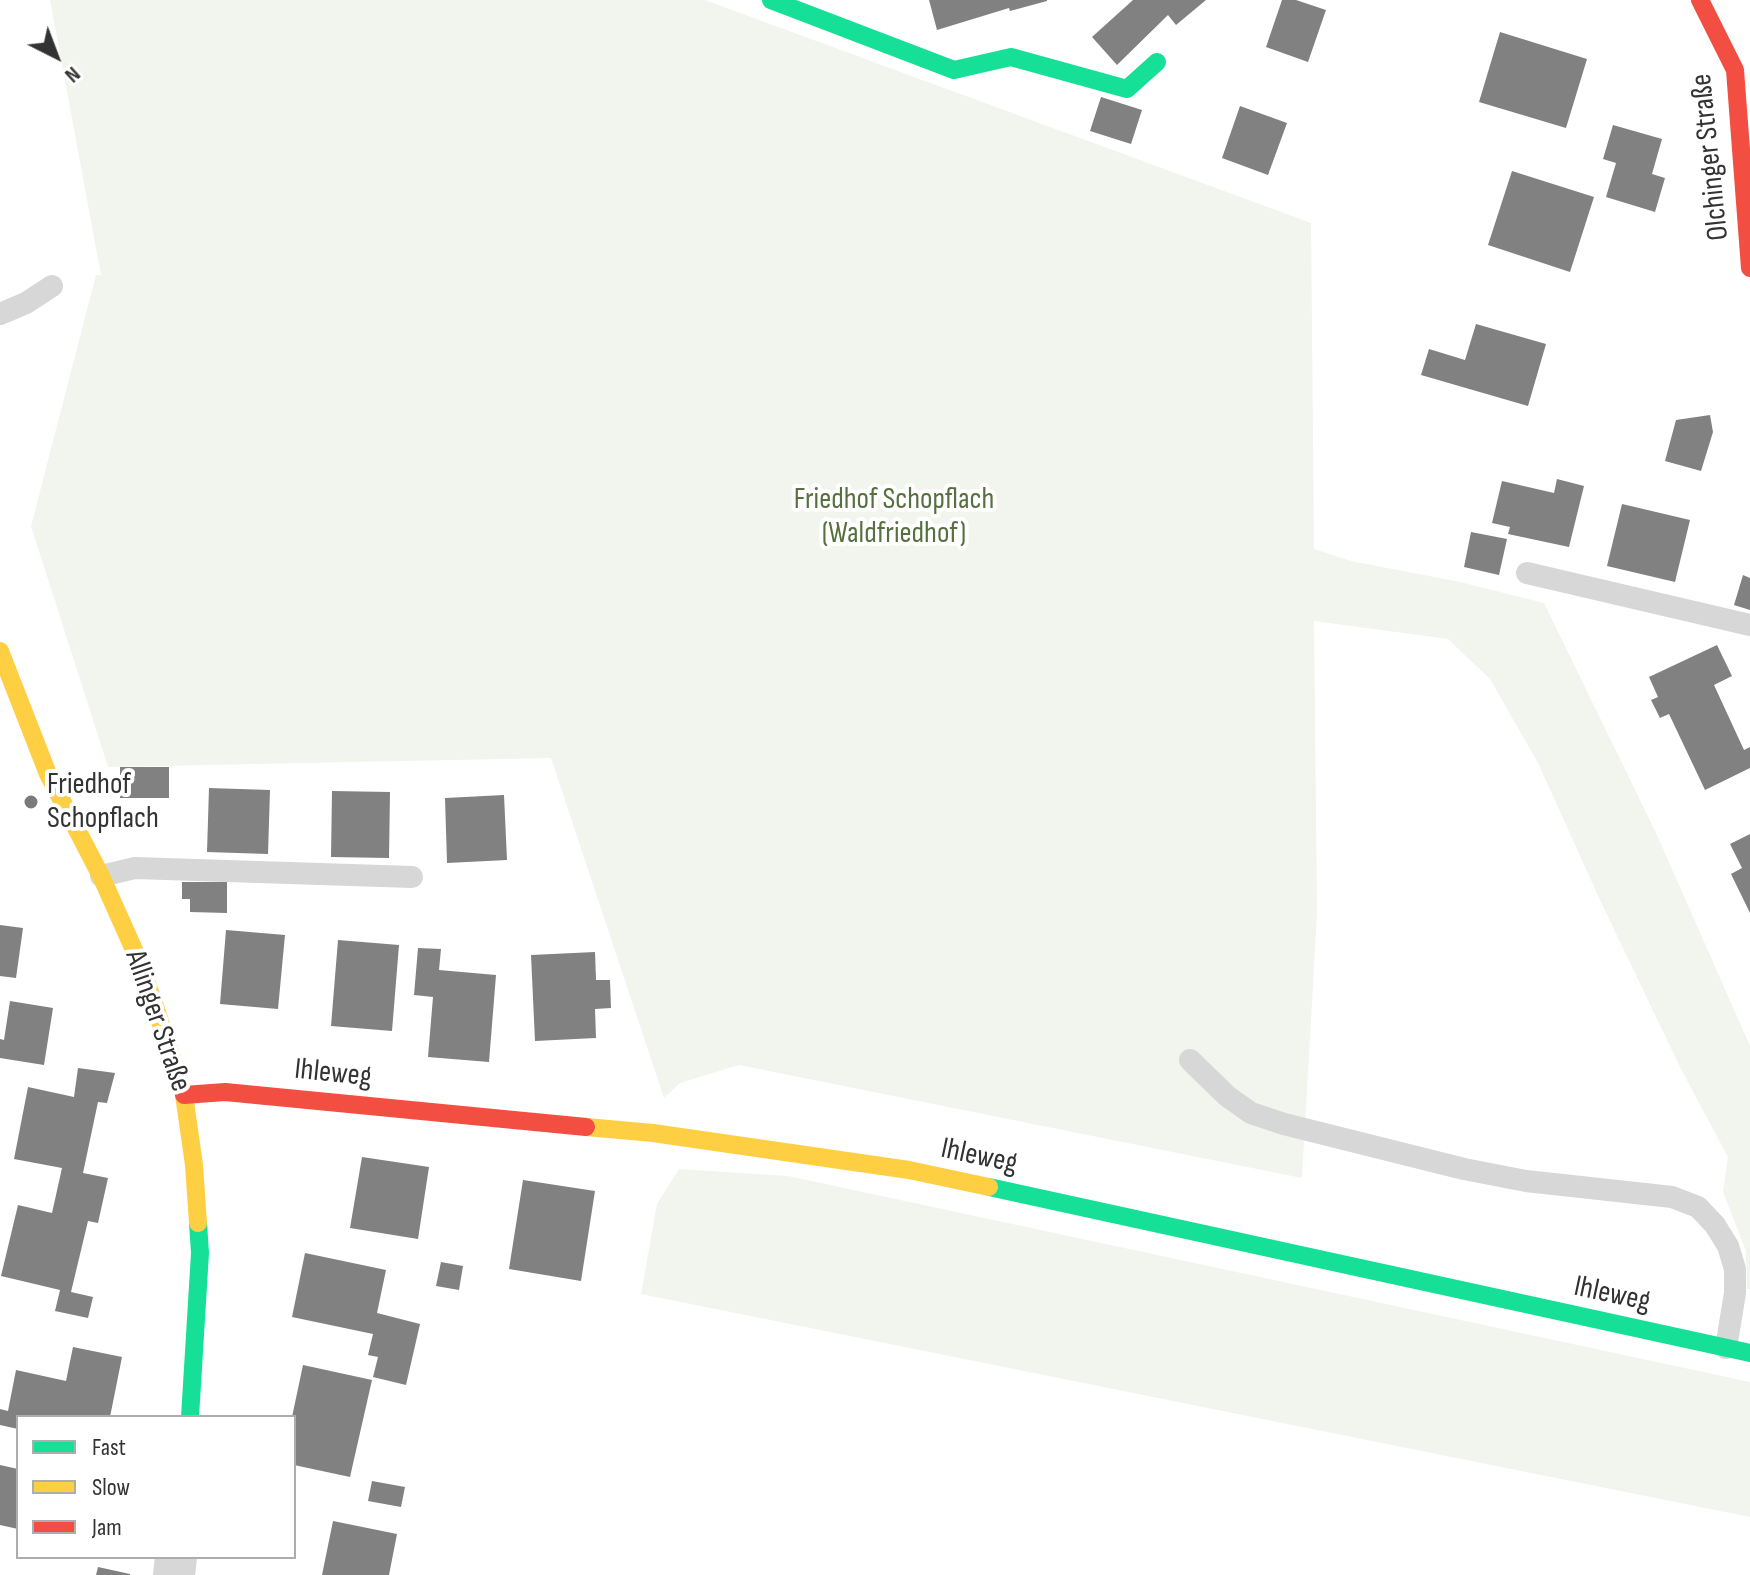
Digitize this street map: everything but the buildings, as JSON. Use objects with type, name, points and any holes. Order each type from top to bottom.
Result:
[{"type":"street","points":[[771,0],[954,70],[1011,57],[1127,89],[1157,62]]},
{"type":"street","name":"Olchinger Straße","points":[[1700,0],[1742,70],[1750,268]]},
{"type":"street","name":"Allinger Straße","points":[[0,651],[48,774],[101,876],[154,1003],[184,1095],[194,1165],[200,1253],[190,1415]]},
{"type":"street","name":"Ihleweg","points":[[184,1095],[225,1092],[653,1133],[909,1170],[1750,1353]]},
{"type":"lane","points":[[0,314],[26,303],[52,286]]},
{"type":"lane","points":[[1527,573],[1750,625]]},
{"type":"lane","points":[[101,876],[135,868],[412,877]]},
{"type":"lane","points":[[1190,1060],[1227,1096],[1251,1113],[1284,1124],[1464,1169],[1526,1181],[1672,1197],[1698,1207],[1715,1225],[1728,1246],[1735,1269],[1735,1293],[1726,1348]]},
{"type":"green space","name":"Friedhof Schopflach (Waldfriedhof)","points":[[50,0],[705,0],[1311,223],[1314,549],[1351,561],[1460,582],[1544,603],[1657,835],[1750,1046],[1750,1289],[1747,1289],[1746,1251],[1723,1192],[1728,1157],[1681,1069],[1538,763],[1490,679],[1448,639],[1314,621],[1317,913],[1302,1178],[739,1065],[680,1083],[664,1098],[551,758],[108,767],[31,526],[96,275],[101,275]]},
{"type":"green space","points":[[679,1169],[788,1176],[1750,1382],[1750,1517],[641,1294],[657,1204]]},
{"type":"traffic: fast","points":[[771,0],[954,70],[1011,57],[1127,89],[1157,62]]},
{"type":"traffic: fast","points":[[989,1187],[1750,1353]]},
{"type":"traffic: fast","points":[[190,1415],[200,1253],[198,1223]]},
{"type":"traffic: slow","points":[[0,651],[48,774],[101,876],[154,1003],[184,1095],[198,1223]]},
{"type":"traffic: slow","points":[[586,1127],[653,1133],[909,1170],[989,1187]]},
{"type":"traffic: jam","points":[[1700,0],[1735,70],[1750,268]]},
{"type":"traffic: jam","points":[[184,1095],[225,1092],[586,1127]]},
{"type":"place","name":"Friedhof Schopflach","points":[[31,802]]}]
